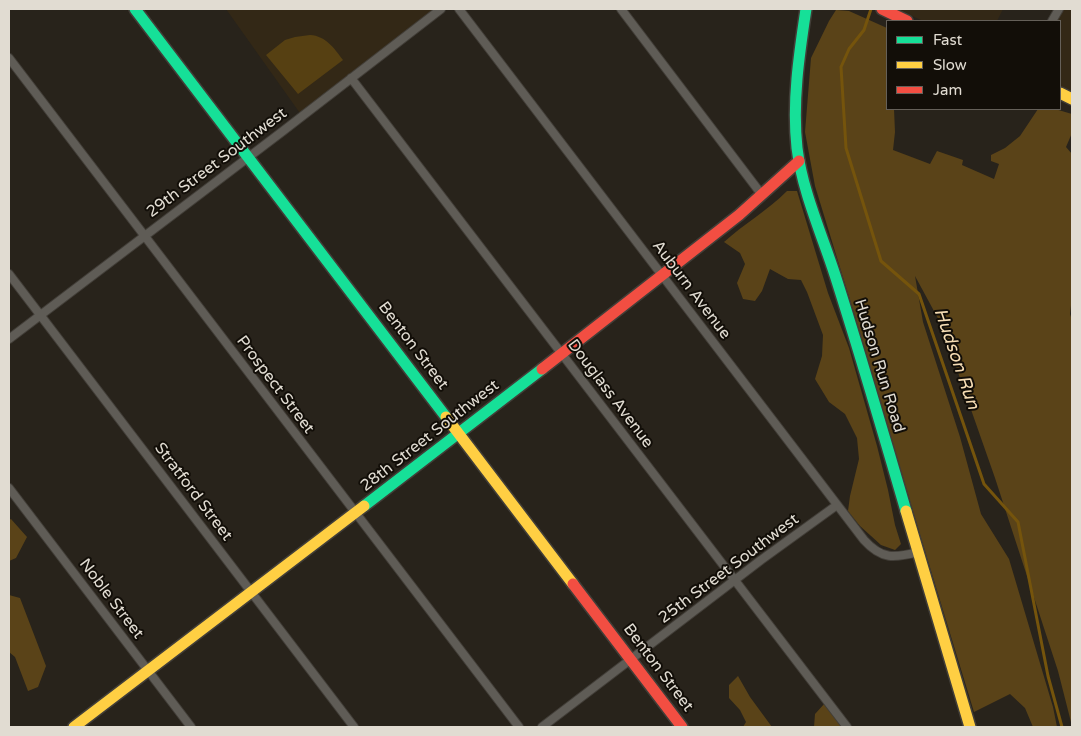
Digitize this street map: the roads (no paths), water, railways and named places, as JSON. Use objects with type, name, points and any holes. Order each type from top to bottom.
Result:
[{"type":"street","name":"Benton Street","points":[[135,9],[682,727]]},
{"type":"street","name":"29th Street Southwest","points":[[9,339],[441,9]]},
{"type":"street","name":"Auburn Avenue","points":[[460,9],[864,540],[877,552],[885,556],[892,557],[919,552]]},
{"type":"street","points":[[621,9],[762,194]]},
{"type":"street","name":"Hudson Run Road","points":[[806,9],[800,47],[796,101],[799,161],[919,552],[970,727]]},
{"type":"street","points":[[883,9],[905,20]]},
{"type":"street","name":"Prospect Street","points":[[9,58],[519,727]]},
{"type":"street","name":"Douglass Avenue","points":[[351,78],[847,727]]},
{"type":"street","name":"28th Street Southwest","points":[[74,727],[356,514],[662,276],[739,215],[799,161]]},
{"type":"street","name":"Stratford Street","points":[[9,274],[354,727]]},
{"type":"street","name":"Noble Street","points":[[9,488],[191,727]]},
{"type":"street","name":"25th Street Southwest","points":[[542,727],[837,505]]},
{"type":"waterway","name":"Hudson Run","points":[[871,9],[864,30],[849,49],[841,67],[846,148],[881,261],[919,294],[984,484],[1018,522],[1048,676],[1062,727]]}]
